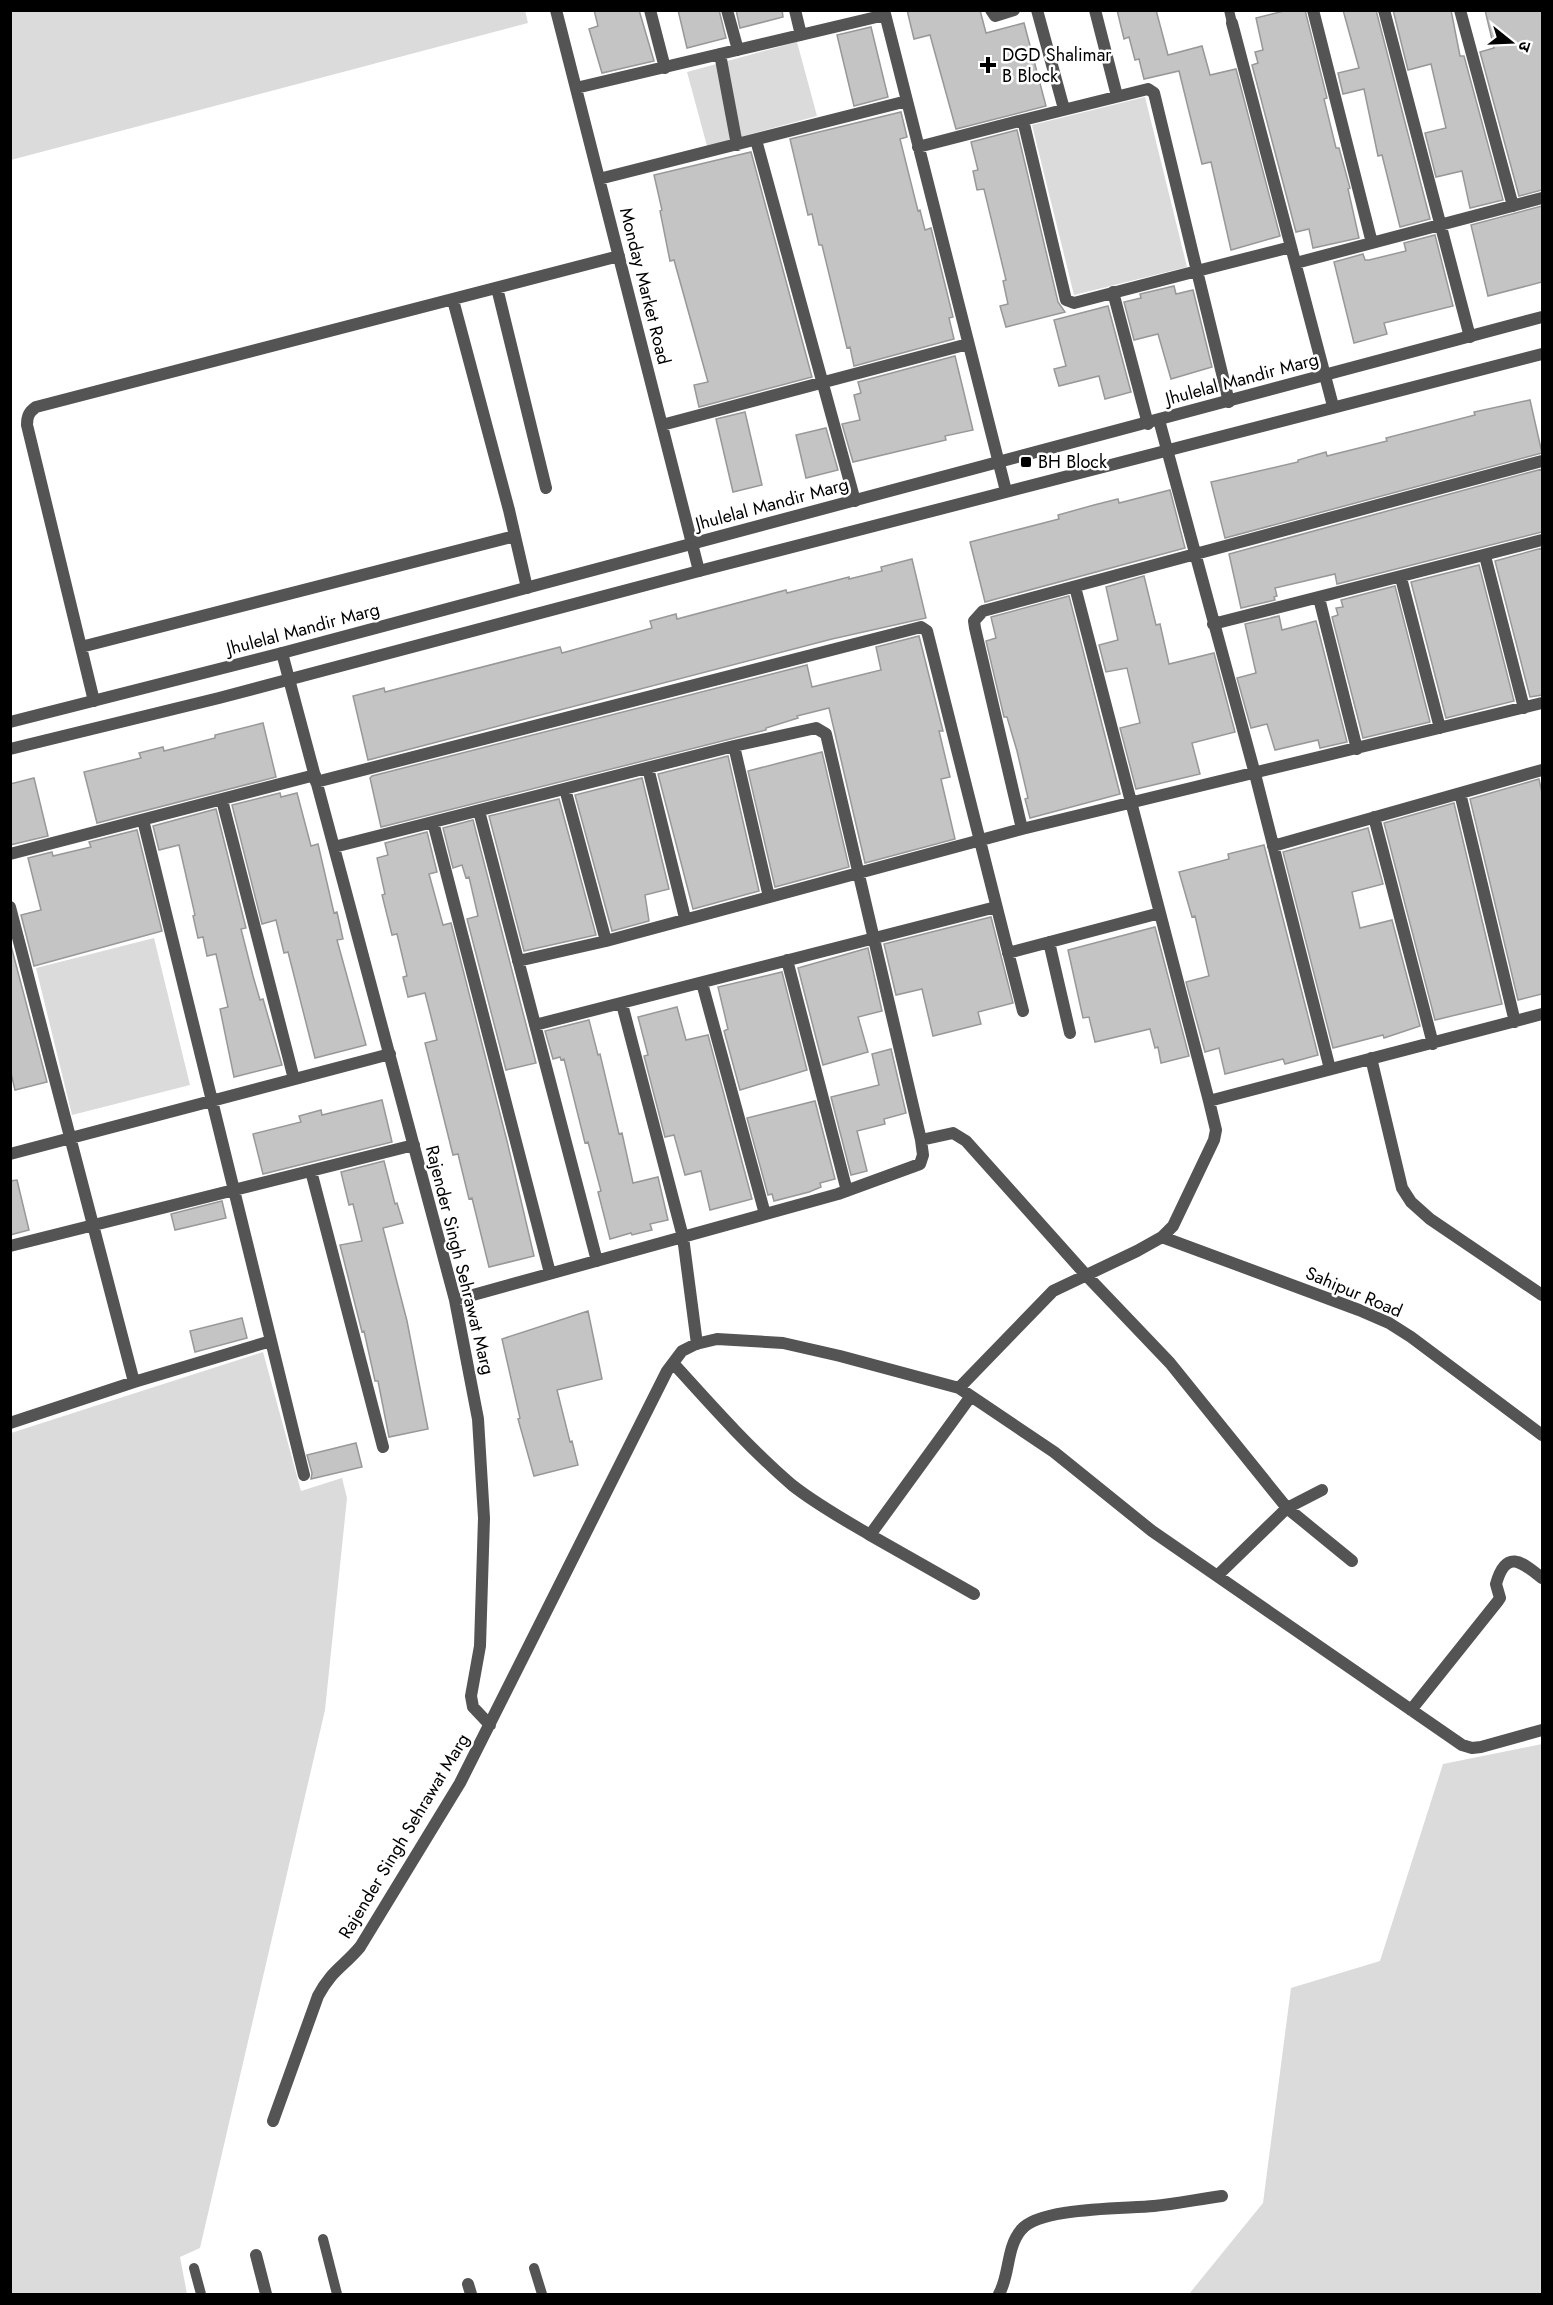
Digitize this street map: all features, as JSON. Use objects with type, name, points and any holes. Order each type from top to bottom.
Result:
[{"type":"street","name":"Monday Market Road","points":[[556,10],[699,571]]},
{"type":"street","points":[[650,10],[665,68]]},
{"type":"street","points":[[727,10],[738,50]]},
{"type":"street","points":[[795,10],[801,35]]},
{"type":"street","points":[[991,10],[994,16],[1014,10]]},
{"type":"street","points":[[1037,10],[1064,109]]},
{"type":"street","points":[[1095,10],[1118,96]]},
{"type":"street","points":[[1313,10],[1372,243]]},
{"type":"street","points":[[1384,10],[1470,337]]},
{"type":"street","points":[[1460,10],[1513,206]]},
{"type":"street","points":[[576,88],[884,13],[1006,491]]},
{"type":"street","points":[[1232,23],[1333,406]]},
{"type":"street","points":[[720,54],[737,145]]},
{"type":"street","points":[[918,147],[1148,89],[1154,93],[1229,402]]},
{"type":"street","points":[[599,179],[907,101]]},
{"type":"street","points":[[1023,120],[1066,300],[1074,303],[1291,247]]},
{"type":"street","points":[[756,140],[855,501]]},
{"type":"street","points":[[1296,263],[1542,198]]},
{"type":"street","points":[[94,701],[27,425],[30,411],[36,407],[619,256]]},
{"type":"street","points":[[497,288],[546,488]]},
{"type":"street","points":[[1113,292],[1153,422],[1167,449],[1255,774],[1330,1069]]},
{"type":"street","points":[[453,300],[527,588]]},
{"type":"street","name":"Jhulelal Mandir Marg","points":[[10,722],[282,653],[1542,317]]},
{"type":"street","points":[[662,425],[968,344]]},
{"type":"street","points":[[10,749],[289,679],[1167,449],[1542,354]]},
{"type":"street","points":[[1022,829],[974,621],[983,611],[1542,461]]},
{"type":"street","points":[[81,647],[515,536]]},
{"type":"street","points":[[1213,624],[1401,578],[1542,540]]},
{"type":"street","points":[[1485,556],[1524,708]]},
{"type":"street","points":[[1401,578],[1440,728]]},
{"type":"street","points":[[959,1388],[1053,1291],[1162,1237],[1173,1226],[1214,1140],[1216,1130],[1075,587]]},
{"type":"street","points":[[1319,598],[1357,749]]},
{"type":"street","points":[[10,854],[921,627],[927,631],[1023,1011]]},
{"type":"street","name":"Rajender Singh Sehrawat Marg","points":[[273,2121],[325,1982],[360,1947],[460,1783],[490,1725],[473,1707],[471,1696],[480,1646],[484,1518],[478,1419],[455,1300],[282,653]]},
{"type":"street","points":[[518,961],[606,941],[1022,829],[1542,703]]},
{"type":"street","points":[[334,848],[734,746],[816,728],[824,731],[921,1140],[923,1155],[920,1164],[847,1191],[455,1300]]},
{"type":"street","points":[[734,746],[770,897]]},
{"type":"street","points":[[648,768],[685,918]]},
{"type":"street","points":[[1273,846],[1542,770]]},
{"type":"street","points":[[565,789],[606,941]]},
{"type":"street","points":[[1460,793],[1515,1022]]},
{"type":"street","points":[[222,800],[294,1080]]},
{"type":"street","points":[[478,811],[597,1260]]},
{"type":"street","points":[[1374,817],[1433,1044]]},
{"type":"street","points":[[143,820],[304,1475]]},
{"type":"street","points":[[433,822],[550,1273]]},
{"type":"street","points":[[10,907],[134,1382]]},
{"type":"street","points":[[535,1025],[996,907]]},
{"type":"street","points":[[1008,953],[1160,913]]},
{"type":"street","points":[[1049,942],[1070,1033]]},
{"type":"street","points":[[787,960],[847,1191]]},
{"type":"street","points":[[702,983],[765,1214]]},
{"type":"street","points":[[621,1004],[682,1237],[697,1344]]},
{"type":"street","points":[[1209,1101],[1542,1014]]},
{"type":"street","points":[[10,1154],[390,1054]]},
{"type":"street","points":[[1371,1058],[1402,1188],[1411,1202],[1430,1220],[1542,1295]]},
{"type":"street","points":[[921,1140],[952,1133],[966,1141],[1086,1275],[1170,1363],[1287,1508],[1352,1561]]},
{"type":"street","points":[[10,1246],[414,1145]]},
{"type":"street","points":[[311,1171],[383,1447]]},
{"type":"street","name":"Sahipur Road","points":[[1162,1237],[1389,1323],[1542,1435]]},
{"type":"street","points":[[490,1725],[667,1371],[682,1351],[717,1339],[783,1343],[959,1388],[1054,1452],[1152,1531],[1462,1745],[1472,1748],[1542,1730]]},
{"type":"street","points":[[10,1423],[134,1382],[271,1341]]},
{"type":"street","points":[[673,1363],[738,1434],[794,1486],[831,1512],[974,1594]]},
{"type":"street","points":[[870,1535],[971,1396]]},
{"type":"street","points":[[1217,1576],[1287,1508],[1322,1490]]},
{"type":"street","points":[[1411,1710],[1500,1598],[1496,1584],[1506,1565],[1513,1560],[1519,1560],[1542,1578]]},
{"type":"street","points":[[999,2295],[1013,2244],[1026,2223],[1036,2218],[1083,2211],[1155,2206],[1222,2196]]},
{"type":"street","points":[[256,2255],[266,2295]]},
{"type":"lane","points":[[1229,10],[1232,23]]},
{"type":"lane","points":[[323,2239],[336,2295]]},
{"type":"lane","points":[[194,2268],[201,2295]]},
{"type":"lane","points":[[534,2268],[542,2295]]},
{"type":"shaded area","points":[[11,10],[525,10],[528,23],[11,160]]},
{"type":"shaded area","points":[[797,42],[817,116],[707,146],[687,72]]},
{"type":"shaded area","points":[[1145,97],[1187,267],[1074,295],[1032,125]]},
{"type":"shaded area","points":[[154,938],[190,1085],[72,1115],[36,968]]},
{"type":"shaded area","points":[[263,1352],[301,1491],[342,1478],[347,1498],[325,1710],[200,2248],[180,2257],[187,2294],[11,2294],[11,1433]]},
{"type":"shaded area","points":[[1542,1744],[1542,2294],[1189,2294],[1263,2203],[1291,1988],[1380,1961],[1443,1764]]},
{"type":"building","points":[[594,10],[639,10],[654,61],[602,73],[589,29],[598,26]]},
{"type":"building","points":[[678,10],[719,10],[726,38],[687,48]]},
{"type":"building","points":[[736,10],[782,10],[783,17],[740,28]]},
{"type":"building","points":[[907,10],[980,10],[986,33],[1024,23],[1046,106],[956,129],[930,35],[914,39]]},
{"type":"building","points":[[1117,10],[1156,10],[1168,55],[1202,46],[1210,75],[1236,69],[1280,236],[1231,250],[1211,162],[1202,164],[1179,71],[1144,79],[1139,59],[1135,60],[1129,37],[1124,39]]},
{"type":"building","points":[[1288,10],[1305,10],[1327,98],[1324,99],[1336,148],[1339,148],[1350,188],[1348,189],[1359,238],[1313,248],[1309,229],[1296,232],[1252,65],[1258,63],[1255,52],[1263,50],[1256,18]]},
{"type":"building","points":[[1343,10],[1376,10],[1430,219],[1400,227],[1382,155],[1378,156],[1364,89],[1343,94],[1338,73],[1359,68]]},
{"type":"building","points":[[1393,10],[1451,10],[1460,56],[1464,56],[1503,200],[1470,208],[1462,171],[1436,177],[1425,133],[1446,128],[1431,64],[1408,70]]},
{"type":"building","points":[[1485,10],[1542,10],[1542,190],[1519,196],[1480,52],[1494,48]]},
{"type":"building","points":[[871,27],[888,97],[854,106],[837,35]]},
{"type":"building","points":[[901,112],[907,137],[900,139],[918,211],[920,210],[925,230],[931,228],[953,317],[949,318],[954,339],[854,366],[850,347],[847,348],[822,245],[819,245],[812,214],[808,215],[790,139]]},
{"type":"building","points":[[1017,130],[1058,302],[1065,312],[1006,327],[1000,306],[1008,304],[1003,281],[1006,280],[984,189],[977,190],[973,171],[978,170],[971,142]]},
{"type":"building","points":[[751,152],[812,377],[699,407],[694,385],[708,382],[674,260],[670,261],[654,175]]},
{"type":"building","points":[[1542,206],[1542,282],[1488,296],[1471,225]]},
{"type":"building","points":[[1435,235],[1453,306],[1384,323],[1387,334],[1354,343],[1334,262],[1363,254],[1365,260],[1369,260],[1406,251],[1404,243]]},
{"type":"building","points":[[1174,286],[1176,294],[1193,290],[1212,367],[1171,379],[1158,334],[1134,340],[1124,302],[1141,298],[1140,294]]},
{"type":"building","points":[[1108,306],[1131,392],[1105,399],[1099,376],[1059,386],[1054,369],[1066,366],[1054,320]]},
{"type":"building","points":[[955,356],[973,430],[945,436],[946,440],[853,462],[842,424],[860,420],[854,395],[861,393],[858,382]]},
{"type":"building","points":[[1530,400],[1542,453],[1225,538],[1211,482],[1298,462],[1298,460],[1326,452],[1327,456],[1387,441],[1386,438],[1475,415],[1474,412]]},
{"type":"building","points":[[745,412],[762,485],[733,492],[716,419]]},
{"type":"building","points":[[826,428],[838,470],[806,478],[796,435]]},
{"type":"building","points":[[1542,469],[1542,532],[1337,584],[1335,574],[1275,588],[1277,596],[1274,597],[1275,600],[1241,608],[1229,554]]},
{"type":"building","points":[[1170,490],[1185,548],[985,602],[970,542],[1059,519],[1058,515],[1094,505],[1118,499],[1119,503]]},
{"type":"building","points":[[1542,548],[1542,695],[1530,697],[1495,561]]},
{"type":"building","points":[[912,559],[926,618],[832,639],[368,760],[353,696],[384,688],[385,692],[560,647],[562,653],[652,628],[650,621],[676,614],[677,619],[786,590],[787,593],[849,577],[849,579],[882,571],[881,567]]},
{"type":"building","points":[[1479,565],[1514,701],[1446,718],[1411,582]]},
{"type":"building","points":[[1144,576],[1156,625],[1160,624],[1169,664],[1214,653],[1235,732],[1192,743],[1200,774],[1136,789],[1120,728],[1140,723],[1127,668],[1106,672],[1099,645],[1118,640],[1106,587]]},
{"type":"building","points":[[1395,586],[1430,722],[1363,738],[1332,617],[1338,615],[1336,608],[1343,607],[1341,600]]},
{"type":"building","points":[[1069,596],[1120,794],[1030,818],[1025,799],[1028,798],[1017,751],[1007,717],[1004,717],[986,641],[996,638],[991,617]]},
{"type":"building","points":[[1279,616],[1282,630],[1316,621],[1347,742],[1320,748],[1318,740],[1275,750],[1267,724],[1251,728],[1237,678],[1256,673],[1245,624]]},
{"type":"building","points":[[919,636],[943,731],[939,731],[950,777],[941,779],[955,839],[865,863],[829,708],[797,716],[798,718],[766,728],[766,730],[381,827],[370,778],[372,776],[807,665],[812,687],[881,670],[876,647]]},
{"type":"building","points":[[263,723],[276,777],[97,823],[84,772],[141,758],[139,753],[163,747],[164,751]]},
{"type":"building","points":[[822,752],[849,867],[775,887],[748,771]]},
{"type":"building","points":[[728,756],[759,891],[693,909],[658,774]]},
{"type":"building","points":[[34,778],[48,836],[10,845],[10,784]]},
{"type":"building","points":[[642,778],[669,889],[645,895],[649,921],[612,931],[575,795]]},
{"type":"building","points":[[1539,779],[1542,793],[1542,994],[1518,1000],[1470,799]]},
{"type":"building","points":[[280,793],[281,797],[297,793],[311,846],[318,844],[334,913],[337,912],[343,939],[337,940],[366,1045],[315,1058],[288,952],[284,953],[276,920],[262,924],[232,805]]},
{"type":"building","points":[[559,799],[596,935],[524,951],[489,816]]},
{"type":"building","points":[[1454,803],[1502,1004],[1435,1020],[1384,823]]},
{"type":"building","points":[[216,809],[246,928],[241,929],[253,976],[260,1000],[263,999],[282,1065],[234,1077],[220,1009],[228,1007],[216,954],[207,956],[203,937],[198,938],[179,845],[159,850],[153,826]]},
{"type":"building","points":[[473,820],[536,1063],[506,1070],[467,919],[478,916],[469,877],[466,878],[462,865],[453,868],[443,828]]},
{"type":"building","points":[[1368,828],[1383,884],[1352,892],[1360,928],[1392,920],[1420,1026],[1384,1038],[1383,1035],[1333,1048],[1283,852]]},
{"type":"building","points":[[137,830],[162,931],[34,966],[21,915],[41,910],[28,858],[52,852],[53,856],[91,847],[89,842]]},
{"type":"building","points":[[427,832],[437,872],[429,874],[443,925],[451,923],[534,1256],[489,1267],[472,1198],[469,1199],[458,1154],[453,1155],[425,1043],[437,1040],[425,993],[408,997],[403,977],[407,976],[397,934],[392,935],[382,895],[385,894],[377,858],[388,855],[385,843]]},
{"type":"building","points":[[1264,845],[1318,1055],[1285,1064],[1283,1059],[1225,1074],[1219,1048],[1205,1052],[1186,982],[1209,976],[1195,916],[1192,917],[1179,872],[1229,859],[1228,854]]},
{"type":"building","points":[[991,917],[1013,1003],[978,1012],[981,1024],[933,1036],[922,989],[896,995],[884,944]]},
{"type":"building","points":[[1155,927],[1189,1056],[1161,1063],[1158,1047],[1155,1048],[1150,1029],[1095,1042],[1089,1017],[1083,1018],[1068,950]]},
{"type":"building","points":[[10,942],[47,1082],[15,1090],[10,1069]]},
{"type":"building","points":[[868,948],[882,1011],[858,1017],[868,1052],[823,1065],[798,968]]},
{"type":"building","points":[[782,972],[807,1070],[740,1090],[724,1031],[728,1029],[718,987]]},
{"type":"building","points":[[677,1007],[686,1040],[708,1035],[752,1199],[710,1210],[701,1171],[685,1175],[674,1135],[665,1137],[644,1056],[648,1055],[638,1017]]},
{"type":"building","points":[[589,1020],[598,1055],[600,1054],[619,1134],[622,1133],[633,1183],[658,1177],[668,1220],[650,1224],[652,1230],[610,1239],[598,1192],[601,1191],[588,1142],[585,1143],[564,1059],[561,1060],[560,1057],[553,1059],[545,1031]]},
{"type":"building","points":[[891,1049],[906,1113],[884,1119],[885,1124],[857,1131],[867,1171],[851,1175],[831,1097],[879,1085],[872,1054]]},
{"type":"building","points":[[382,1100],[392,1142],[263,1174],[253,1134],[301,1122],[299,1116],[321,1110],[322,1115]]},
{"type":"building","points":[[815,1101],[835,1179],[820,1183],[821,1187],[809,1192],[774,1201],[772,1194],[768,1195],[747,1118]]},
{"type":"building","points":[[384,1161],[395,1204],[397,1203],[403,1223],[383,1228],[407,1321],[428,1429],[389,1437],[378,1381],[375,1381],[364,1331],[362,1332],[340,1245],[362,1241],[353,1204],[349,1205],[341,1172]]},
{"type":"building","points":[[17,1180],[29,1230],[10,1235],[10,1181]]},
{"type":"building","points":[[222,1201],[226,1218],[175,1230],[171,1214]]},
{"type":"building","points":[[588,1311],[602,1379],[557,1390],[578,1465],[534,1476],[518,1419],[520,1418],[502,1339]]},
{"type":"building","points":[[242,1318],[247,1338],[195,1352],[190,1331]]},
{"type":"building","points":[[356,1443],[362,1467],[311,1479],[312,1473],[307,1455]]},
{"type":"place","name":"DGD Shalimar B Block","points":[[988,65]]},
{"type":"place","name":"BH Block","points":[[1026,462]]}]
